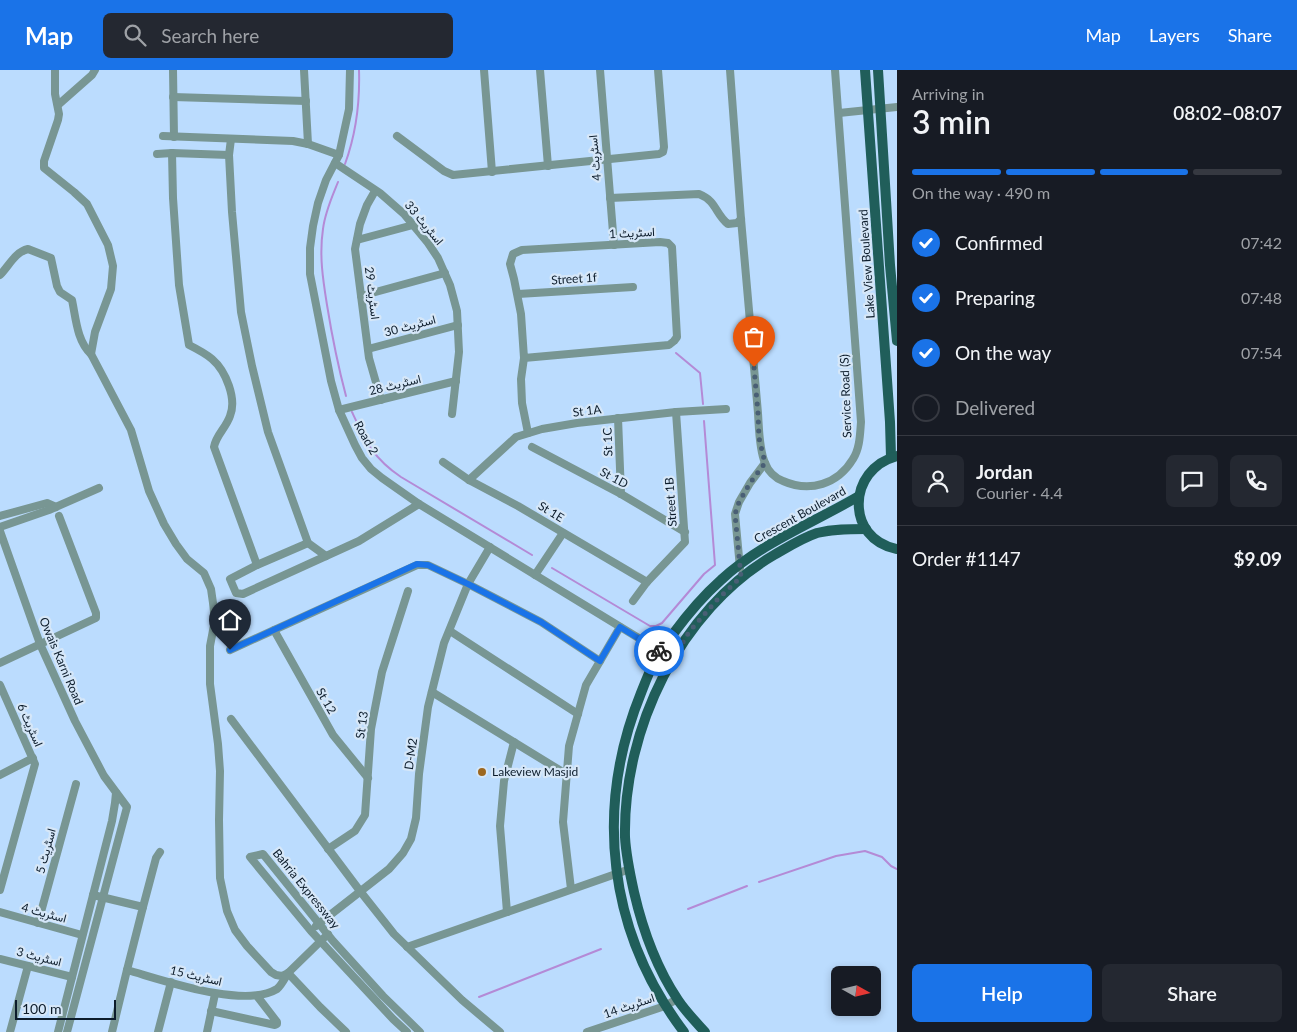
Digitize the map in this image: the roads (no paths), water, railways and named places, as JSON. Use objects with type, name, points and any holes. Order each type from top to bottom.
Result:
[{"type":"main road","name":"Lake View Boulevard","points":[[866,70],[894,456]]},
{"type":"main road","name":"Lake View Boulevard","points":[[878,70],[890,265],[897,341]]},
{"type":"main road","points":[[894,456],[883,461],[869,472],[859,496],[859,513],[866,529],[873,537],[882,544],[897,550]]},
{"type":"main road","name":"Crescent Boulevard","points":[[684,1032],[665,1006],[649,977],[625,912],[616,873],[613,828],[615,794],[628,728],[644,685],[660,651],[705,596],[740,564],[789,534],[833,512],[859,496]]},
{"type":"main road","name":"Crescent Boulevard","points":[[705,1032],[677,999],[658,965],[642,922],[625,837],[628,795],[635,750],[651,703],[689,632],[717,600],[741,577],[807,537],[834,530],[866,529]]},
{"type":"street","points":[[55,70],[58,120],[44,162],[44,168],[86,204],[108,245],[112,266],[111,289],[95,332],[91,354]]},
{"type":"street","points":[[58,105],[92,75],[95,70]]},
{"type":"street","points":[[173,70],[174,137]]},
{"type":"street","points":[[304,70],[308,144]]},
{"type":"street","name":"Road 2","points":[[350,70],[349,109],[337,159],[326,180],[318,203],[312,233],[310,274],[330,381],[339,410],[362,458],[382,478],[419,504],[673,659]]},
{"type":"street","points":[[484,70],[492,172]]},
{"type":"street","points":[[540,70],[548,166]]},
{"type":"street","name":"اسٹریٹ 4","points":[[600,70],[614,245]]},
{"type":"street","points":[[397,136],[444,171],[454,175],[659,154],[663,152],[664,147],[658,70]]},
{"type":"street","name":"Service Road (S)","points":[[730,70],[759,438],[765,463],[776,478],[793,486],[811,487],[825,484],[841,474],[853,459],[859,443],[860,422],[835,70]]},
{"type":"street","points":[[173,97],[306,101]]},
{"type":"street","points":[[839,113],[897,108]]},
{"type":"street","name":"اسٹریٹ 33","points":[[163,136],[293,141],[308,144],[337,159],[404,214],[438,258],[450,285],[457,311],[459,352],[452,414]]},
{"type":"street","points":[[231,139],[229,155],[232,212],[241,312],[250,357],[268,432],[308,543],[326,556]]},
{"type":"street","points":[[172,153],[173,198],[180,284],[189,344],[213,360],[230,388],[233,402],[230,417],[215,440],[214,447],[257,565]]},
{"type":"street","points":[[157,154],[229,155]]},
{"type":"street","name":"اسٹریٹ 29","points":[[375,191],[360,224],[355,249],[369,358],[381,400]]},
{"type":"street","points":[[610,198],[699,194],[706,196],[714,204],[719,214],[728,224],[737,223],[741,219]]},
{"type":"street","points":[[357,240],[413,225]]},
{"type":"street","name":"اسٹریٹ 1","points":[[524,358],[669,345],[674,342],[677,336],[672,248],[668,243],[660,242],[522,250],[513,254],[510,264],[521,314],[524,358],[521,379],[522,403],[528,433]]},
{"type":"street","points":[[0,275],[16,255],[24,250],[28,249],[51,258],[57,286],[60,292],[72,300],[83,346],[91,354],[131,430],[149,491],[164,524],[188,559],[204,573],[213,603],[214,620],[210,646],[210,684],[220,771],[220,878],[227,911],[235,930],[271,972],[282,976],[288,973],[346,1032]]},
{"type":"street","points":[[361,296],[445,273]]},
{"type":"street","name":"Street 1f","points":[[518,294],[632,287]]},
{"type":"street","name":"اسٹریٹ 30","points":[[368,349],[458,325]]},
{"type":"street","name":"اسٹریٹ 28","points":[[339,410],[456,381]]},
{"type":"street","name":"St 1A","points":[[469,480],[516,437],[542,429],[618,418],[726,409]]},
{"type":"street","name":"Street 1B","points":[[633,601],[647,582],[685,542],[676,412]]},
{"type":"street","name":"St 1C","points":[[618,418],[621,494]]},
{"type":"street","name":"St 1D","points":[[532,447],[621,494],[685,532]]},
{"type":"street","name":"St 1E","points":[[443,462],[469,480],[518,506],[647,582]]},
{"type":"street","points":[[741,577],[735,514],[739,502],[750,483],[765,463]]},
{"type":"street","points":[[0,527],[56,507],[99,488]]},
{"type":"street","points":[[0,516],[47,503],[56,507]]},
{"type":"street","points":[[308,543],[230,579],[236,593],[243,594],[359,541],[419,504]]},
{"type":"street","points":[[0,663],[96,618],[96,613],[59,516]]},
{"type":"street","name":"Owais Karni Road","points":[[0,531],[40,644],[75,721],[104,776],[127,808],[67,1032]]},
{"type":"street","points":[[535,575],[563,532]]},
{"type":"street","name":"D-M2","points":[[311,930],[390,869],[412,839],[428,707],[444,643],[468,584],[490,547]]},
{"type":"street","points":[[230,650],[417,564],[428,565],[541,622],[600,661]]},
{"type":"street","name":"St 13","points":[[328,849],[355,832],[366,815],[371,729],[382,672],[408,591]]},
{"type":"street","points":[[571,889],[562,822],[568,746],[586,685],[620,627]]},
{"type":"street","name":"St 12","points":[[274,630],[333,735],[368,778]]},
{"type":"street","points":[[450,631],[578,714]]},
{"type":"street","name":"اسٹریٹ 6","points":[[0,685],[35,764],[3,868],[0,890]]},
{"type":"street","points":[[432,692],[566,774]]},
{"type":"street","points":[[232,719],[328,849],[394,934],[462,1000],[500,1032]]},
{"type":"street","points":[[507,912],[500,826],[504,781],[514,742]]},
{"type":"street","points":[[0,775],[33,758]]},
{"type":"street","name":"اسٹریٹ 5","points":[[38,923],[76,784]]},
{"type":"street","points":[[58,1032],[112,821],[116,793]]},
{"type":"street","points":[[112,1032],[156,858],[160,852]]},
{"type":"street","name":"Bahria Expressway","points":[[407,1032],[320,940],[250,858],[263,854],[319,924],[383,996],[420,1032]]},
{"type":"street","points":[[407,947],[630,869]]},
{"type":"street","points":[[92,895],[143,907]]},
{"type":"street","name":"اسٹریٹ 4","points":[[0,912],[82,935]]},
{"type":"street","name":"اسٹریٹ 15","points":[[127,970],[215,994],[258,996],[278,988],[288,973],[328,934]]},
{"type":"street","name":"اسٹریٹ 3","points":[[0,959],[72,977]]},
{"type":"street","points":[[10,1032],[28,966]]},
{"type":"street","points":[[158,1032],[171,982]]},
{"type":"street","points":[[207,1032],[215,994]]},
{"type":"street","points":[[211,1011],[277,1024],[258,996]]},
{"type":"street","name":"اسٹریٹ 14","points":[[587,1032],[665,1006],[677,999]]},
{"type":"street","points":[[614,1024],[620,1032]]},
{"type":"waterway","points":[[345,164],[356,118],[359,70]]},
{"type":"waterway","points":[[338,182],[324,223],[321,258],[331,328],[346,396]]},
{"type":"waterway","points":[[676,353],[700,373],[703,404]]},
{"type":"waterway","points":[[352,412],[371,449],[391,470],[532,555]]},
{"type":"waterway","points":[[552,568],[650,626],[662,623],[704,574],[715,565],[704,421]]},
{"type":"waterway","points":[[759,882],[836,856],[865,851],[882,857],[897,869]]},
{"type":"waterway","points":[[688,909],[747,886]]},
{"type":"waterway","points":[[479,997],[601,949]]},
{"type":"place","name":"Lakeview Masjid","points":[[482,772]]}]
